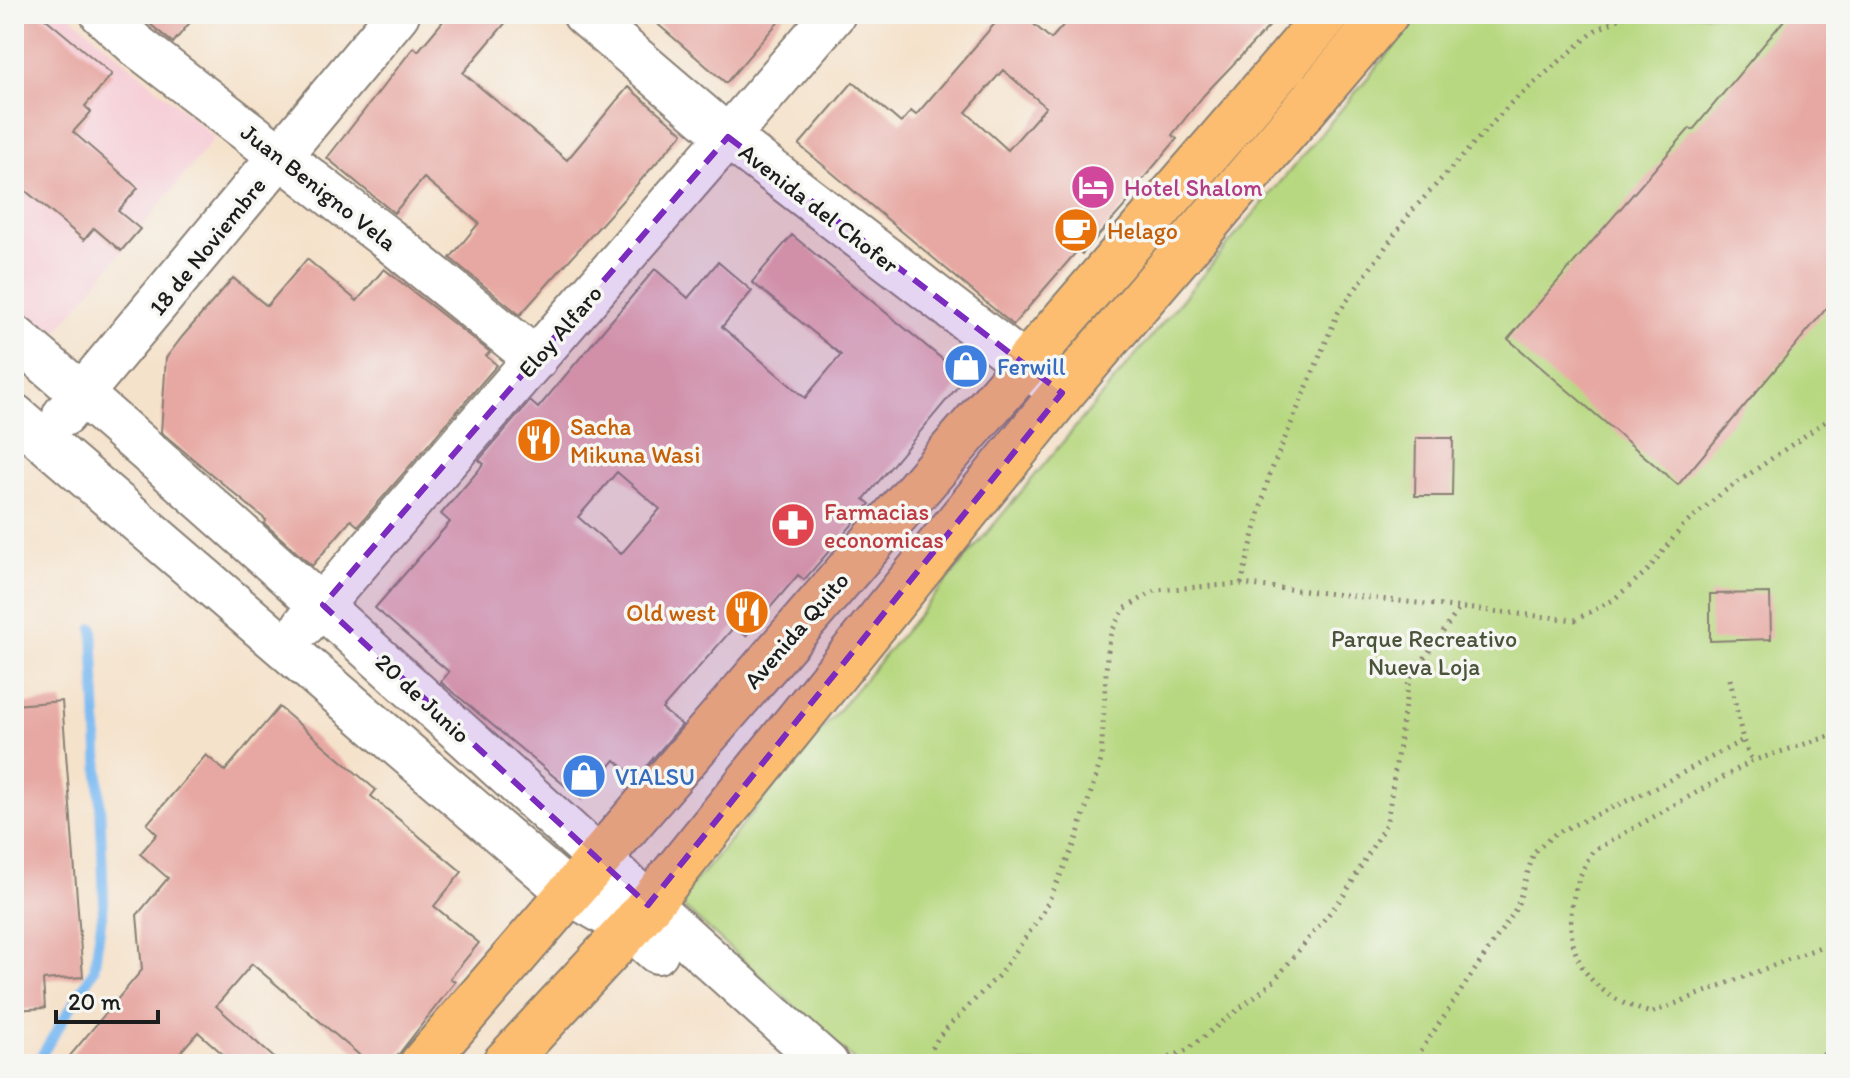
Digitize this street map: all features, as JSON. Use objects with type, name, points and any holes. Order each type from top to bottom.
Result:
[{"type":"highway","name":"Avenida Quito","points":[[422,1064],[1328,14]]},
{"type":"highway","points":[[504,1064],[639,916],[1062,393],[1386,14]]},
{"type":"street","name":"Juan Benigno Vela","points":[[102,14],[136,45],[536,359]]},
{"type":"street","name":"18 de Noviembre","points":[[28,426],[84,396],[398,14]]},
{"type":"street","name":"Avenida del Chofer","points":[[584,14],[728,137],[1062,393]]},
{"type":"street","name":"Eloy Alfaro","points":[[284,646],[323,605],[834,14]]},
{"type":"street","name":"20 de Junio","points":[[14,336],[323,605],[584,877]]},
{"type":"street","name":"20 de Junio","points":[[28,426],[284,646],[639,916],[827,1064]]},
{"type":"street","name":"20 de Junio","points":[[639,916],[784,1064]]},
{"type":"path","points":[[1241,584],[1269,476],[1338,313],[1411,212],[1511,103],[1596,30],[1629,14]]},
{"type":"path","points":[[931,1064],[932,1049],[939,1036],[999,975],[1043,913],[1075,843],[1101,760],[1107,656],[1111,633],[1124,609],[1156,590],[1241,584],[1575,620],[1613,600],[1647,571],[1683,526],[1722,493],[1836,414]]},
{"type":"path","points":[[1155,1064],[1187,1050],[1273,982],[1345,894],[1387,822],[1409,680],[1459,609]]},
{"type":"path","points":[[1730,679],[1743,740],[1752,761]]},
{"type":"path","points":[[1835,944],[1651,1013],[1614,999],[1586,972],[1573,944],[1569,920],[1572,889],[1593,851],[1752,761],[1836,734]]},
{"type":"path","points":[[1412,1064],[1517,907],[1534,852],[1556,833],[1651,790],[1743,740]]},
{"type":"path","points":[[1809,1064],[1836,1047]]},
{"type":"highlighted area","points":[[728,137],[1062,393],[648,905],[323,605]]},
{"type":"shaded area","points":[[14,14],[69,14],[215,137],[43,349],[14,324]]},
{"type":"green space","name":"Parque Recreativo Nueva Loja","points":[[1421,14],[1836,14],[1836,1059],[1829,1064],[858,1064],[678,902]]},
{"type":"building","points":[[14,14],[40,14],[112,74],[85,106],[91,112],[73,132],[138,188],[118,211],[140,229],[121,251],[94,228],[84,240],[14,181]]},
{"type":"building","points":[[138,14],[197,14],[173,43]]},
{"type":"building","points":[[449,14],[513,14],[463,73],[567,160],[628,87],[683,133],[520,315],[450,258],[479,223],[424,178],[394,213],[327,158],[414,47],[418,51]]},
{"type":"building","points":[[646,14],[785,14],[726,83]]},
{"type":"building","points":[[1003,14],[1022,14],[1051,39],[1073,14],[1281,14],[1204,95],[1172,135],[1177,139],[1127,198],[1130,200],[1082,254],[1078,250],[1013,325],[799,145],[853,82],[901,123],[911,111],[916,115]],"holes":[[[1003,70],[1046,107],[1008,150],[966,112]]]},
{"type":"building","points":[[1789,14],[1836,14],[1836,297],[1678,485],[1508,339],[1690,128],[1693,130]]},
{"type":"building","points":[[792,235],[965,378],[864,499],[870,504],[804,580],[798,575],[746,636],[734,627],[662,709],[682,725],[636,778],[615,760],[581,799],[441,682],[449,672],[375,608],[450,522],[441,514],[484,464],[479,460],[530,401],[538,408],[655,269],[688,298],[718,262],[752,291],[722,327],[805,398],[841,355],[752,282]],"holes":[[[617,472],[660,509],[621,554],[578,517]]]},
{"type":"building","points":[[307,259],[357,301],[384,269],[490,352],[486,356],[497,365],[358,526],[351,520],[312,566],[264,523],[266,520],[161,432],[166,358],[182,337],[233,278],[267,306]]},
{"type":"building","points":[[1416,438],[1453,438],[1452,496],[1415,496]]},
{"type":"building","points":[[1770,593],[1771,639],[1710,641],[1710,594]]},
{"type":"building","points":[[62,701],[83,977],[43,980],[45,1008],[14,1010],[14,705]]},
{"type":"building","points":[[279,707],[376,790],[371,796],[462,872],[434,906],[479,943],[450,978],[455,982],[391,1064],[370,1064],[252,964],[216,1006],[281,1064],[234,1064],[198,1032],[170,1064],[63,1064],[142,970],[137,915],[168,878],[140,854],[157,834],[147,824],[206,755],[225,771]]},
{"type":"waterway","points":[[36,1064],[94,970],[104,902],[93,628]]},
{"type":"place","name":"Hotel Shalom","points":[[1093,187]]},
{"type":"place","name":"Helago","points":[[1076,230]]},
{"type":"place","name":"Ferwill","points":[[966,366]]},
{"type":"place","name":"Sacha Mikuna Wasi","points":[[539,440]]},
{"type":"place","name":"Farmacias economicas","points":[[793,525]]},
{"type":"place","name":"Old west","points":[[747,612]]},
{"type":"place","name":"VIALSU","points":[[584,776]]}]
